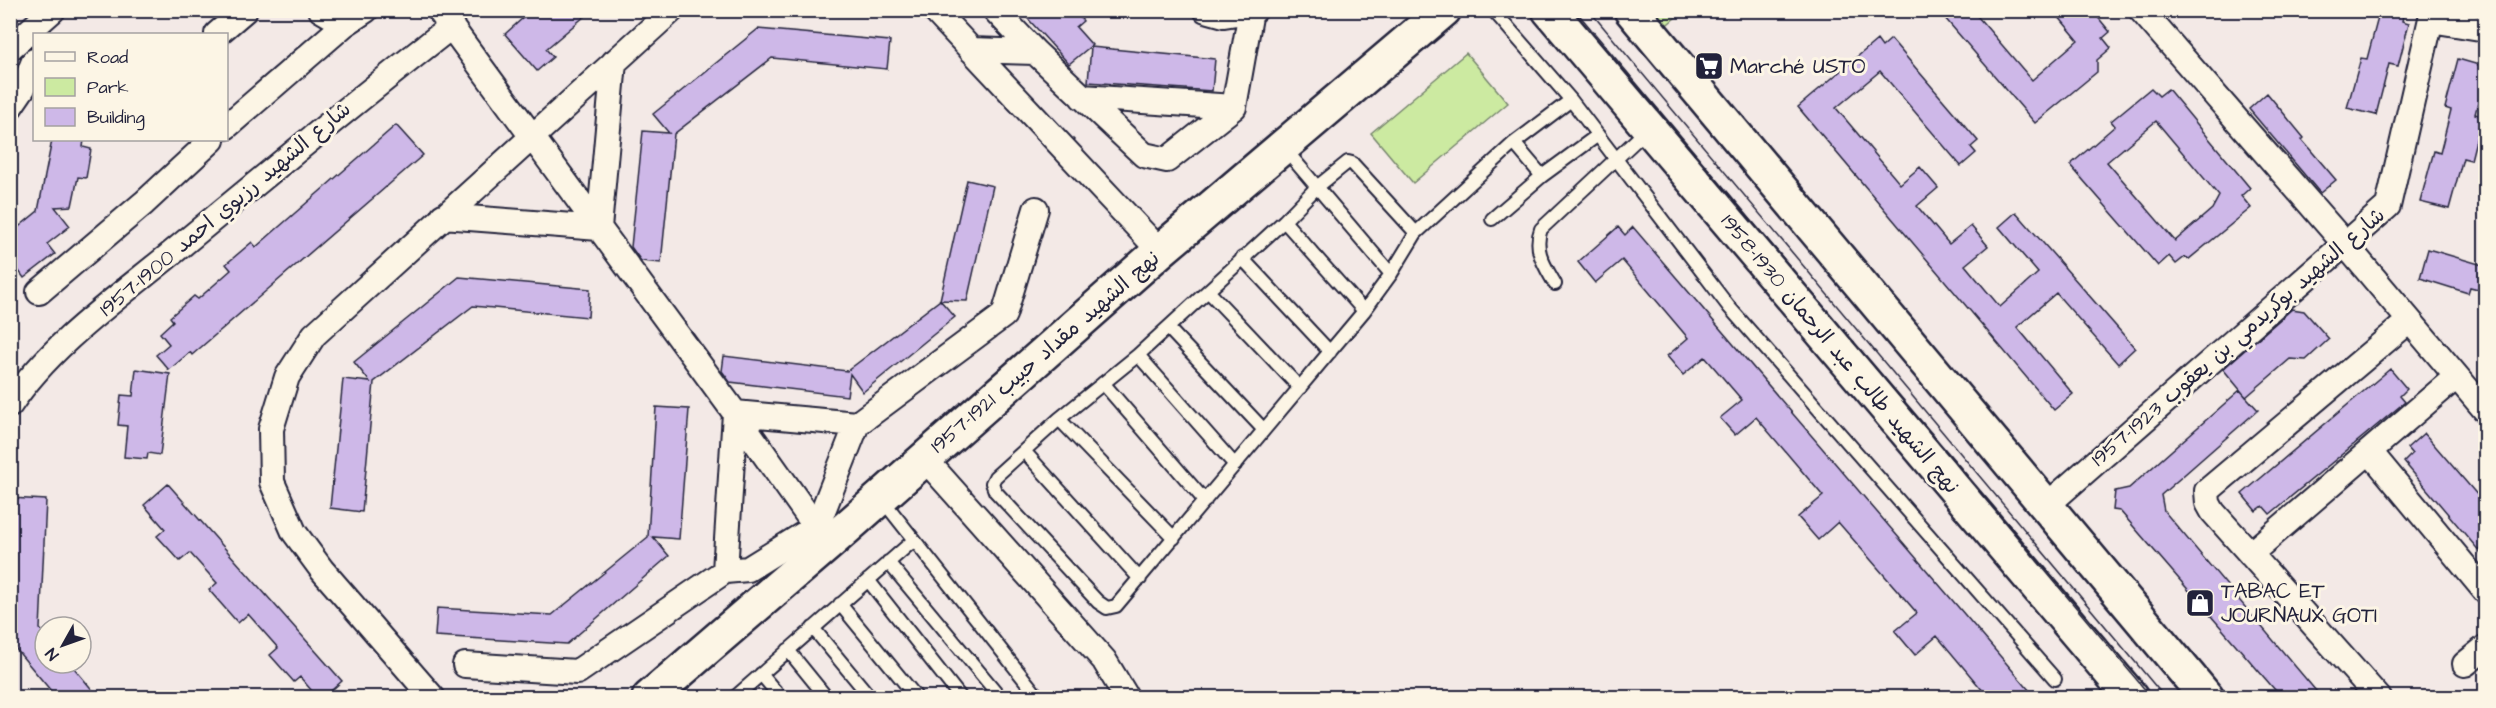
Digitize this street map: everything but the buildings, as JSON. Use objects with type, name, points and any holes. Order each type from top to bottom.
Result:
[{"type":"main road","name":"نهج الشهيد مقداد حبيب 1921-1957","points":[[650,698],[822,535],[880,497],[1160,251],[1444,10]]},
{"type":"main road","name":"نهج الشهيد طالب عبد الرحمان 1930-1958","points":[[1549,10],[2132,698]]},
{"type":"main road","points":[[1631,10],[2207,698]]},
{"type":"street","points":[[45,33],[54,10]]},
{"type":"street","points":[[10,48],[54,10]]},
{"type":"street","points":[[219,33],[245,10]]},
{"type":"street","points":[[321,10],[345,24]]},
{"type":"street","points":[[230,116],[345,24],[366,10]]},
{"type":"street","points":[[433,698],[322,570],[294,532],[272,482],[271,429],[287,377],[314,335],[531,135],[672,10]]},
{"type":"street","points":[[934,10],[1160,251]]},
{"type":"street","points":[[995,10],[1035,52],[1144,155],[1167,160],[1234,107],[1253,11],[1224,15],[1206,10]]},
{"type":"street","points":[[2141,10],[2486,411]]},
{"type":"street","points":[[2432,15],[2486,29]]},
{"type":"street","name":"شارع الشهيد بوكريدمي بن يعقوب 1923-1957","points":[[2046,506],[2388,206],[2432,15]]},
{"type":"street","points":[[446,18],[735,412],[822,535]]},
{"type":"street","name":"شارع الشهيد رزيوي احمد 1900-1957","points":[[10,405],[27,380],[88,323],[349,106],[446,18]]},
{"type":"street","points":[[971,50],[1035,52]]},
{"type":"street","points":[[599,228],[614,62]]},
{"type":"street","points":[[10,107],[23,88],[33,63]]},
{"type":"street","points":[[1082,97],[1234,107]]},
{"type":"street","points":[[39,292],[144,203],[211,141]]},
{"type":"street","points":[[465,665],[577,672],[725,571],[748,569],[822,535],[857,424],[1004,315],[1036,209]]},
{"type":"street","points":[[443,216],[599,228]]},
{"type":"street","points":[[2379,698],[2213,512],[2208,503],[2207,491],[2409,321]]},
{"type":"street","points":[[2250,554],[2456,377]]},
{"type":"street","points":[[735,412],[857,424]]},
{"type":"street","points":[[725,571],[735,412]]},
{"type":"street","points":[[2370,452],[2486,592]]},
{"type":"street","points":[[924,458],[1104,660],[1127,698]]},
{"type":"street","points":[[2465,664],[2486,647]]},
{"type":"lane","points":[[1493,10],[1571,100],[1729,307],[2055,679]]},
{"type":"lane","points":[[1416,233],[1348,162],[1317,187],[1284,221],[1138,355],[1059,419],[995,477],[992,483],[995,491],[1098,602],[1107,608],[1116,606],[1364,311],[1391,274],[1416,233],[1514,143],[1571,100]]},
{"type":"lane","points":[[1555,284],[1538,252],[1537,238],[1541,229],[1649,128]]},
{"type":"lane","points":[[1492,219],[1542,176],[1598,135]]},
{"type":"lane","points":[[1514,143],[1542,176]]},
{"type":"lane","points":[[1282,147],[1391,274]]},
{"type":"lane","points":[[1284,221],[1364,311]]},
{"type":"lane","points":[[1242,258],[1330,352]]},
{"type":"lane","points":[[1208,291],[1300,388]]},
{"type":"lane","points":[[1168,328],[1264,430]]},
{"type":"lane","points":[[1138,355],[1235,465]]},
{"type":"lane","points":[[1103,383],[1205,501]]},
{"type":"lane","points":[[1059,419],[1174,538]]},
{"type":"lane","points":[[1024,451],[1140,579]]},
{"type":"lane","points":[[880,497],[1039,698]]},
{"type":"lane","points":[[736,697],[914,540]]},
{"type":"lane","points":[[888,562],[1001,698]]},
{"type":"lane","points":[[868,580],[961,698]]},
{"type":"lane","points":[[840,604],[917,698]]},
{"type":"lane","points":[[813,628],[871,698]]},
{"type":"lane","points":[[788,650],[827,698]]},
{"type":"lane","points":[[761,674],[781,698]]},
{"type":"green space","points":[[1646,11],[1683,11],[1662,29]]},
{"type":"green space","points":[[1466,53],[1508,103],[1413,183],[1371,133]]},
{"type":"tram line","points":[[1575,10],[2152,698]]},
{"type":"tram line","points":[[1589,10],[2162,694],[2168,698]]},
{"type":"place","name":"Marché USTO","points":[[1709,66]]},
{"type":"place","name":"TABAC ET JOURNAUX GOTI","points":[[2200,603]]}]
